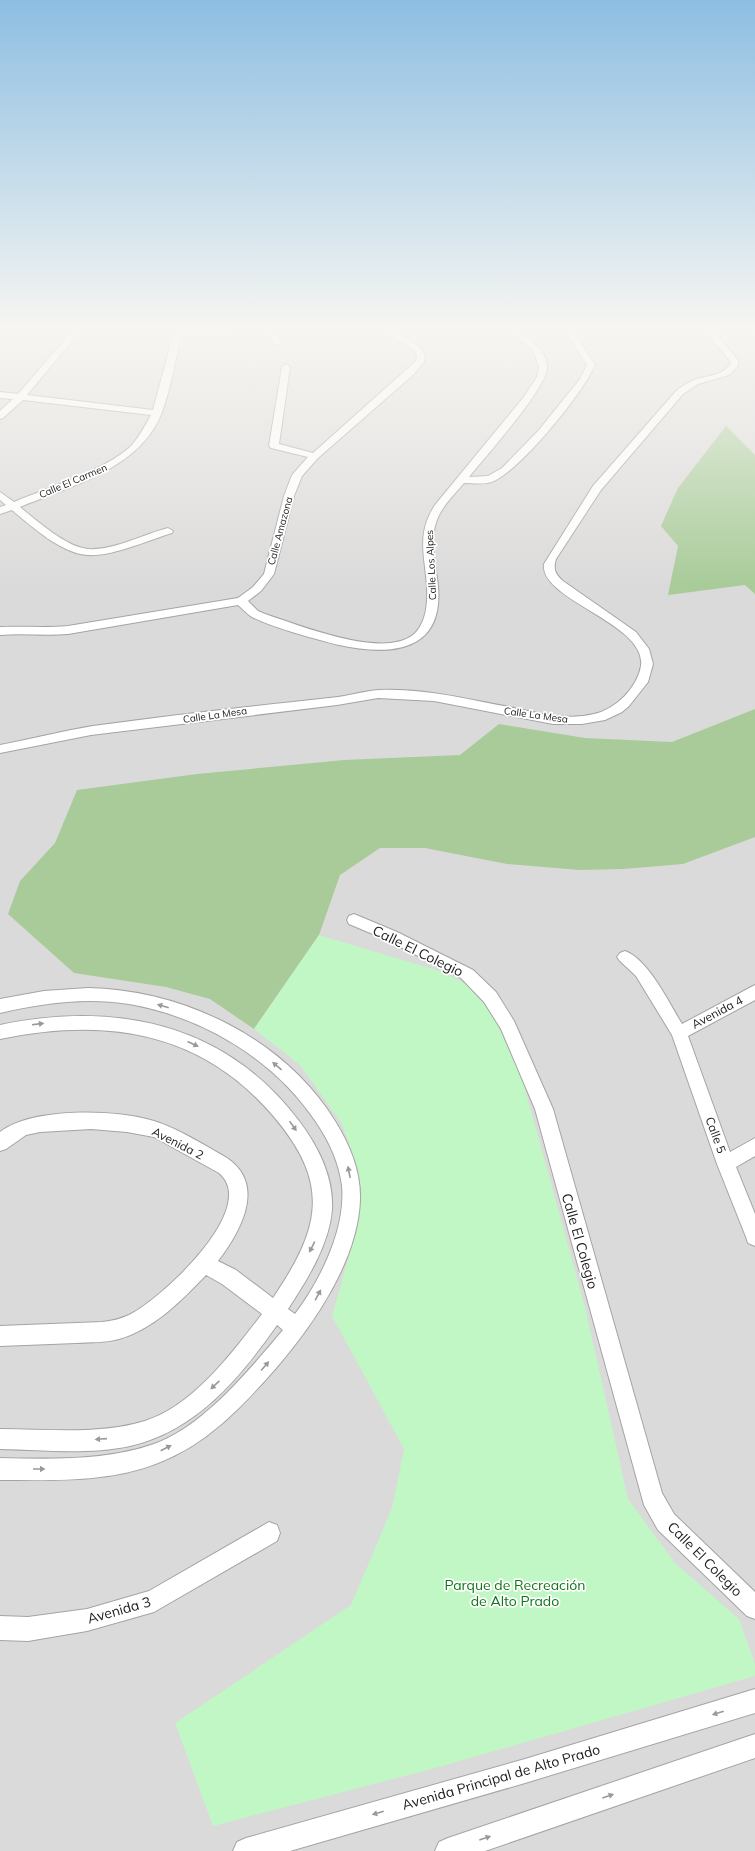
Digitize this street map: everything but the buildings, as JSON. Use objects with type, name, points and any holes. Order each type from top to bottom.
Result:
[{"type":"street","name":"Calle El Carmen","points":[[0,511],[101,470],[117,461],[142,440],[156,414]]},
{"type":"street","points":[[279,414],[274,446],[315,456]]},
{"type":"street","name":"Calle Amazona","points":[[0,631],[45,632],[68,630],[241,601],[257,589],[269,574],[293,484],[297,475],[315,456],[363,414]]},
{"type":"street","name":"Calle Los Alpes","points":[[241,601],[254,613],[325,638],[363,646],[385,647],[405,645],[415,640],[428,626],[433,609],[428,540],[430,523],[439,507],[514,414]]},
{"type":"street","points":[[461,480],[490,479],[505,470],[542,432],[556,414]]},
{"type":"street","name":"Calle La Mesa","points":[[0,749],[91,731],[337,701],[378,694],[434,697],[559,720],[591,719],[610,714],[624,704],[640,686],[648,664],[645,653],[634,636],[614,621],[582,602],[559,584],[549,569],[551,559],[597,488],[661,414]]},
{"type":"street","points":[[0,495],[27,518],[78,551],[100,551],[168,531]]},
{"type":"street","name":"Calle El Colegio","points":[[354,920],[392,936],[467,974],[490,997],[508,1026],[544,1109],[652,1497],[666,1522],[755,1608]]},
{"type":"street","name":"Calle 5","points":[[625,957],[641,972],[679,1033],[726,1164],[755,1237]]},
{"type":"street","name":"Avenida 4","points":[[679,1033],[755,992]]},
{"type":"street","points":[[0,1006],[32,999],[92,995],[119,996],[144,1001],[196,1017],[238,1037],[263,1053],[299,1087],[321,1114],[342,1150],[346,1160],[352,1190],[349,1214],[341,1246],[311,1308],[297,1328],[249,1384],[219,1413],[190,1436],[157,1453],[126,1462],[76,1469],[0,1469]]},
{"type":"street","points":[[0,1032],[58,1022],[98,1023],[154,1031],[191,1043],[207,1051],[243,1075],[275,1103],[310,1151],[322,1184],[323,1201],[321,1221],[316,1239],[291,1289],[276,1312],[244,1354],[215,1385],[180,1414],[146,1431],[124,1437],[96,1439],[0,1439]]},
{"type":"street","name":"Avenida 2","points":[[0,1143],[15,1130],[28,1126],[59,1123],[127,1124],[154,1129],[223,1166],[236,1178],[239,1194],[237,1210],[227,1231],[205,1264],[156,1309],[137,1322],[122,1329],[104,1332],[0,1336]]},
{"type":"street","points":[[726,1164],[755,1146]]},
{"type":"street","points":[[205,1264],[229,1277],[297,1328]]},
{"type":"street","name":"Avenida 3","points":[[0,1628],[28,1629],[88,1620],[154,1601],[268,1533]]},
{"type":"street","name":"Avenida Principal de Alto Prado","points":[[246,1851],[525,1771],[755,1702]]},
{"type":"street","points":[[448,1851],[755,1746]]},
{"type":"shaded area","points":[[0,414],[755,414],[755,1851],[0,1851]]},
{"type":"green space","points":[[726,426],[755,455],[755,594],[745,585],[668,595],[678,546],[661,526],[678,488]]},
{"type":"green space","points":[[755,709],[755,837],[683,864],[623,869],[579,870],[507,864],[425,848],[380,848],[340,875],[319,935],[254,1029],[210,999],[166,987],[74,973],[8,914],[20,881],[55,843],[77,790],[197,774],[344,760],[460,755],[499,724],[585,738],[672,742]]},
{"type":"green space","name":"Parque de Recreación de Alto Prado","points":[[319,935],[443,972],[469,986],[492,1013],[522,1078],[585,1307],[628,1499],[675,1563],[739,1619],[755,1664],[755,1676],[439,1767],[213,1826],[175,1723],[351,1605],[392,1508],[404,1449],[332,1316],[358,1224],[358,1169],[342,1124],[300,1065],[254,1029]]}]
